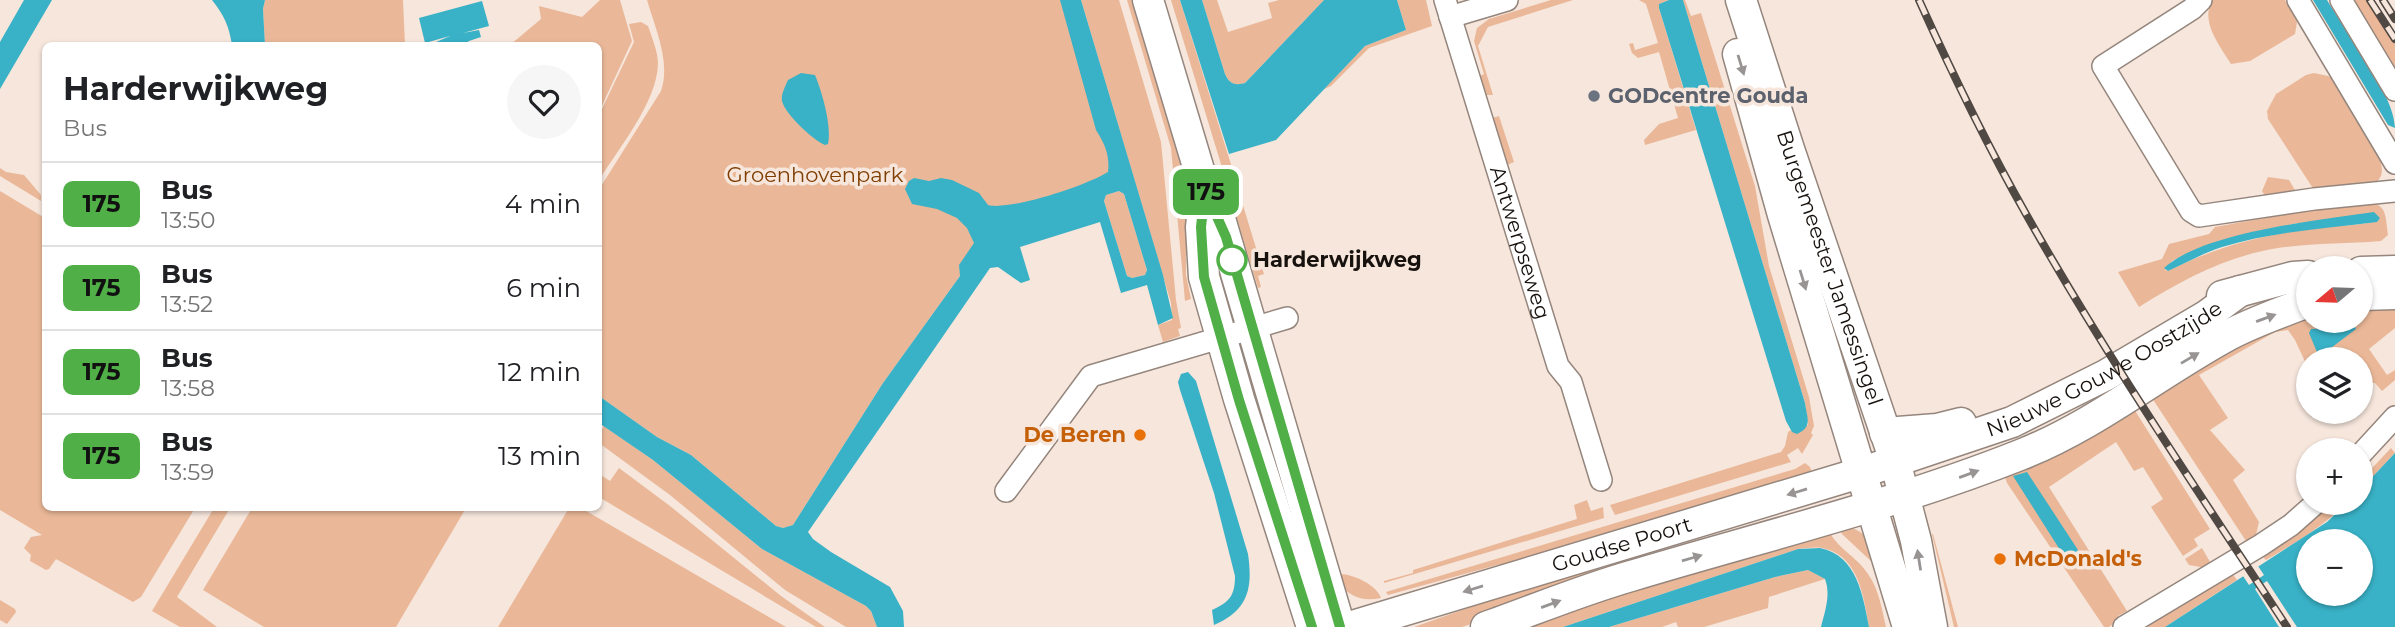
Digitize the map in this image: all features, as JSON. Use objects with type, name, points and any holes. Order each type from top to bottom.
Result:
[{"type":"main road","points":[[1148,0],[1205,190],[1221,222],[1340,627]]},
{"type":"main road","name":"Burgemeester Jamessingel","points":[[1721,0],[1783,215],[1863,472]]},
{"type":"main road","name":"Burgemeester Jamessingel","points":[[1741,0],[1904,494]]},
{"type":"main road","points":[[1205,190],[1201,227],[1204,277],[1220,337],[1312,627]]},
{"type":"main road","points":[[2373,272],[2395,271]]},
{"type":"main road","name":"Nieuwe Gouwe Oostzijde","points":[[1895,461],[2012,422],[2069,395],[2206,316],[2241,291],[2296,278]]},
{"type":"main road","points":[[1885,433],[1937,429],[1975,418],[2048,387],[2197,302],[2241,291]]},
{"type":"main road","points":[[2373,295],[2395,294]]},
{"type":"main road","name":"Nieuwe Gouwe Oostzijde","points":[[1872,505],[1955,479],[2052,441],[2095,418],[2224,337],[2296,307]]},
{"type":"main road","name":"Goudse Poort","points":[[1349,627],[1895,461]]},
{"type":"main road","points":[[1863,472],[1908,627]]},
{"type":"main road","points":[[1904,494],[1932,627]]},
{"type":"main road","name":"Goudse Poort","points":[[1486,627],[1627,577],[1872,505]]},
{"type":"street","points":[[1448,9],[1507,0]]},
{"type":"street","points":[[2201,0],[2192,9],[2103,66],[2192,211],[2199,216],[2314,199],[2395,191]]},
{"type":"street","points":[[2298,0],[2395,163]]},
{"type":"street","points":[[2341,0],[2395,90]]},
{"type":"street","name":"Antwerpseweg","points":[[1448,9],[1558,366],[1571,382],[1601,480]]},
{"type":"street","points":[[1006,491],[1091,376],[1287,318]]},
{"type":"street","points":[[2373,441],[2395,417]]},
{"type":"street","points":[[2124,627],[2260,545],[2303,515]]},
{"type":"green space","points":[[265,0],[403,0],[405,42],[265,42]]},
{"type":"green space","points":[[600,0],[620,0],[632,41],[602,106],[602,42],[514,42],[541,19],[539,6],[582,17]]},
{"type":"green space","name":"Groenhovenpark","points":[[647,0],[1061,0],[1117,176],[960,276],[883,383],[793,525],[783,528],[776,526],[691,455],[657,437],[602,398],[602,185],[661,91],[664,68],[661,45]]},
{"type":"green space","points":[[1081,0],[1119,0],[1161,142],[1181,328],[1178,329],[1180,336],[1163,342],[1158,325],[1172,320],[1171,303]]},
{"type":"green space","points":[[1127,0],[1138,0],[1190,172],[1191,254],[1186,254],[1186,275],[1191,299],[1185,301],[1171,148]]},
{"type":"green space","points":[[1171,0],[1180,0],[1233,171],[1224,174]]},
{"type":"green space","points":[[1202,0],[1217,0],[1228,32],[1272,18],[1268,3],[1279,0],[1324,0],[1245,83],[1235,84],[1230,82],[1225,74]]},
{"type":"green space","points":[[1397,0],[1426,0],[1432,26],[1369,48],[1331,86],[1324,89],[1365,46],[1406,30]]},
{"type":"green space","points":[[1551,0],[1573,0],[1488,27],[1478,46],[1493,95],[1485,95],[1480,76],[1484,74],[1474,41],[1477,28],[1489,19]]},
{"type":"green space","points":[[1639,0],[1669,0],[1659,4],[1659,8],[1696,130],[1645,145],[1644,140],[1659,124],[1678,118],[1659,52],[1638,58],[1632,53],[1629,44],[1633,43],[1635,50],[1658,43],[1646,4]]},
{"type":"green space","points":[[1683,0],[1691,16],[1701,13],[1755,186],[1769,266],[1809,397],[1813,435],[1802,454],[1798,448],[1787,455],[1791,462],[1615,515],[1610,505],[1781,452],[1788,432],[1808,425],[1805,403]]},
{"type":"green space","points":[[2212,0],[2285,0],[2297,22],[2295,34],[2250,61],[2231,64],[2210,25],[2208,17]]},
{"type":"green space","points":[[2346,0],[2368,0],[2395,43],[2395,79]]},
{"type":"green space","points":[[641,22],[648,26],[656,50],[656,79],[636,124],[602,175],[602,109],[634,42],[629,24]]},
{"type":"green space","points":[[2314,73],[2337,81],[2371,138],[2382,170],[2380,178],[2372,185],[2356,189],[2314,190],[2268,119],[2267,111],[2276,94],[2306,75]]},
{"type":"green space","points":[[1499,116],[1514,162],[1507,165],[1492,118]]},
{"type":"green space","points":[[0,168],[6,172],[24,175],[41,195],[41,201],[0,176]]},
{"type":"green space","points":[[2268,177],[2289,180],[2296,192],[2267,199],[2262,191]]},
{"type":"green space","points":[[1238,189],[1264,274],[1258,276],[1261,287],[1258,288],[1229,192]]},
{"type":"green space","points":[[0,191],[42,216],[42,511],[193,511],[141,597],[133,602],[56,559],[46,570],[30,561],[31,555],[24,548],[31,537],[42,535],[0,510]]},
{"type":"green space","points":[[1119,191],[1124,194],[1147,270],[1145,275],[1132,278],[1127,276],[1104,201],[1106,195]]},
{"type":"green space","points":[[2361,200],[2376,204],[2383,210],[2388,235],[2381,241],[2291,246],[2241,257],[2188,279],[2139,307],[2118,272],[2162,259],[2169,244],[2209,234],[2215,227]],"holes":[[[2379,220],[2258,238],[2165,270],[2172,261],[2195,250],[2268,229],[2298,223]]]},
{"type":"green space","points":[[2395,301],[2395,328],[2371,347],[2298,347],[2288,330],[2275,332],[2199,375],[2228,418],[2210,430],[2245,470],[2233,480],[2259,522],[2255,539],[2248,544],[2150,395],[2190,370],[2296,317],[2296,333],[2373,333],[2373,302]]},
{"type":"green space","points":[[2373,355],[2387,375],[2395,370],[2395,380],[2382,391],[2375,383]]},
{"type":"green space","points":[[2132,406],[2210,529],[2194,539],[2198,546],[2183,556],[2151,507],[2163,499],[2143,467],[2134,471],[2116,442],[2049,487],[2127,611],[2118,616],[2120,619],[2109,627],[2104,627],[2007,483],[2003,471]]},
{"type":"green space","points":[[604,426],[653,460],[762,549],[866,606],[871,611],[877,627],[846,627],[785,590],[670,495],[602,445]]},
{"type":"green space","points":[[2391,448],[2395,453],[2373,476],[2373,467]]},
{"type":"green space","points":[[1805,463],[1813,475],[1542,559],[1497,565],[1388,595],[1386,592],[1795,469]]},
{"type":"green space","points":[[619,468],[781,596],[825,627],[816,627],[602,499],[602,476],[610,481]]},
{"type":"green space","points":[[1819,495],[1820,501],[1644,554],[1560,594],[1462,627],[1414,627],[1513,592]]},
{"type":"green space","points":[[1587,500],[1591,511],[1603,507],[1604,518],[1384,583],[1413,573],[1413,570],[1577,519],[1574,505]]},
{"type":"green space","points":[[212,511],[228,511],[177,597],[217,627],[180,627],[152,611]]},
{"type":"green space","points":[[250,511],[464,511],[396,627],[264,627],[203,590]]},
{"type":"green space","points":[[567,511],[586,511],[786,627],[498,627]]},
{"type":"green space","points":[[2312,515],[2334,515],[2315,529],[2296,529],[2296,543],[2266,560],[2260,554]]},
{"type":"green space","points":[[1846,526],[1860,532],[1867,539],[1874,564],[1842,534],[1839,527]]},
{"type":"green space","points":[[1828,528],[1836,541],[1872,580],[1886,627],[1869,627],[1858,580],[1846,561],[1837,554],[1816,547],[1798,549],[1563,627],[1520,627],[1642,585]]},
{"type":"green space","points":[[1933,534],[1958,627],[1954,627]]},
{"type":"green space","points":[[2202,548],[2210,562],[2219,564],[2206,568],[2189,565],[2185,559]]},
{"type":"green space","points":[[1808,570],[1825,579],[1769,597],[1768,608],[1704,627],[1678,627],[1676,622],[1662,627],[1609,627],[1775,577]]},
{"type":"green space","points":[[2231,572],[2237,580],[2165,627],[2147,627]]},
{"type":"green space","points":[[1340,574],[1364,581],[1379,593],[1381,598],[1353,596],[1334,575]]},
{"type":"green space","points":[[0,600],[16,612],[7,624],[0,620]]},
{"type":"water","points":[[24,0],[52,0],[0,89],[0,42]]},
{"type":"water","points":[[212,0],[265,0],[265,42],[231,42],[220,11]]},
{"type":"water","points":[[1060,0],[1081,0],[1163,275],[1173,318],[1158,325],[1147,285],[1121,293],[1100,222],[1020,247],[1030,280],[1021,283],[998,267],[990,268],[808,532],[831,552],[890,587],[903,611],[904,627],[877,627],[871,611],[866,606],[762,549],[653,460],[602,425],[602,398],[657,437],[691,455],[776,526],[783,528],[793,525],[883,383],[960,276],[959,265],[974,243],[967,228],[957,218],[937,209],[912,204],[905,189],[909,181],[914,178],[929,181],[941,178],[952,180],[979,193],[988,205],[1030,201],[1108,172],[1102,140],[1096,130]],"holes":[[[1119,191],[1124,194],[1147,270],[1145,275],[1132,278],[1127,276],[1104,201],[1106,195]]]},
{"type":"water","points":[[1180,0],[1202,0],[1225,74],[1230,82],[1235,84],[1245,83],[1324,0],[1397,0],[1406,30],[1365,46],[1276,140],[1229,154]]},
{"type":"water","points":[[1669,0],[1683,0],[1805,403],[1807,425],[1797,434],[1792,432],[1786,421],[1659,8],[1659,4]]},
{"type":"water","points":[[2313,0],[2327,0],[2356,45],[2387,98],[2395,128],[2388,125]]},
{"type":"water","points":[[482,1],[489,26],[463,33],[479,30],[481,37],[468,42],[436,42],[450,36],[425,42],[419,18]]},
{"type":"water","points":[[801,73],[815,75],[818,82],[827,119],[828,144],[820,142],[800,126],[788,113],[782,101],[788,80]]},
{"type":"water","points":[[2374,212],[2380,218],[2377,222],[2260,237],[2215,249],[2168,271],[2164,268],[2206,245],[2234,237]]},
{"type":"water","points":[[2309,333],[2351,333],[2332,347],[2315,347]]},
{"type":"water","points":[[1188,372],[1196,381],[1248,554],[1250,578],[1246,597],[1234,612],[1214,625],[1212,610],[1230,597],[1235,576],[1214,493],[1178,382],[1181,374]]},
{"type":"water","points":[[2395,453],[2395,627],[2165,627],[2296,542],[2296,606],[2373,606],[2373,529],[2316,529],[2334,515],[2373,515],[2373,476]]},
{"type":"water","points":[[2027,472],[2078,550],[2069,564],[2013,476]]},
{"type":"water","points":[[1820,548],[1832,552],[1850,568],[1861,590],[1869,627],[1821,627],[1827,603],[1827,585],[1825,579],[1808,570],[1775,577],[1609,627],[1563,627],[1798,549]]},
{"type":"pier","points":[[2256,563],[2264,575],[2249,585],[2241,573]]},
{"type":"pier","points":[[2267,581],[2297,627],[2279,627],[2255,589]]},
{"type":"railway","points":[[1919,0],[1984,135],[2057,267],[2153,423],[2287,627]]},
{"type":"railway","points":[[2370,0],[2395,39]]},
{"type":"railway","points":[[2383,0],[2395,19]]},
{"type":"bus line","name":"175","points":[[1312,627],[1239,400],[1204,277],[1201,227],[1205,190],[1226,237],[1340,627]]},
{"type":"place","name":"GODcentre Gouda","points":[[1594,96]]},
{"type":"place","name":"Harderwijkweg","points":[[1232,260]]},
{"type":"place","name":"De Beren","points":[[1140,435]]},
{"type":"place","name":"McDonald's","points":[[2000,559]]}]
